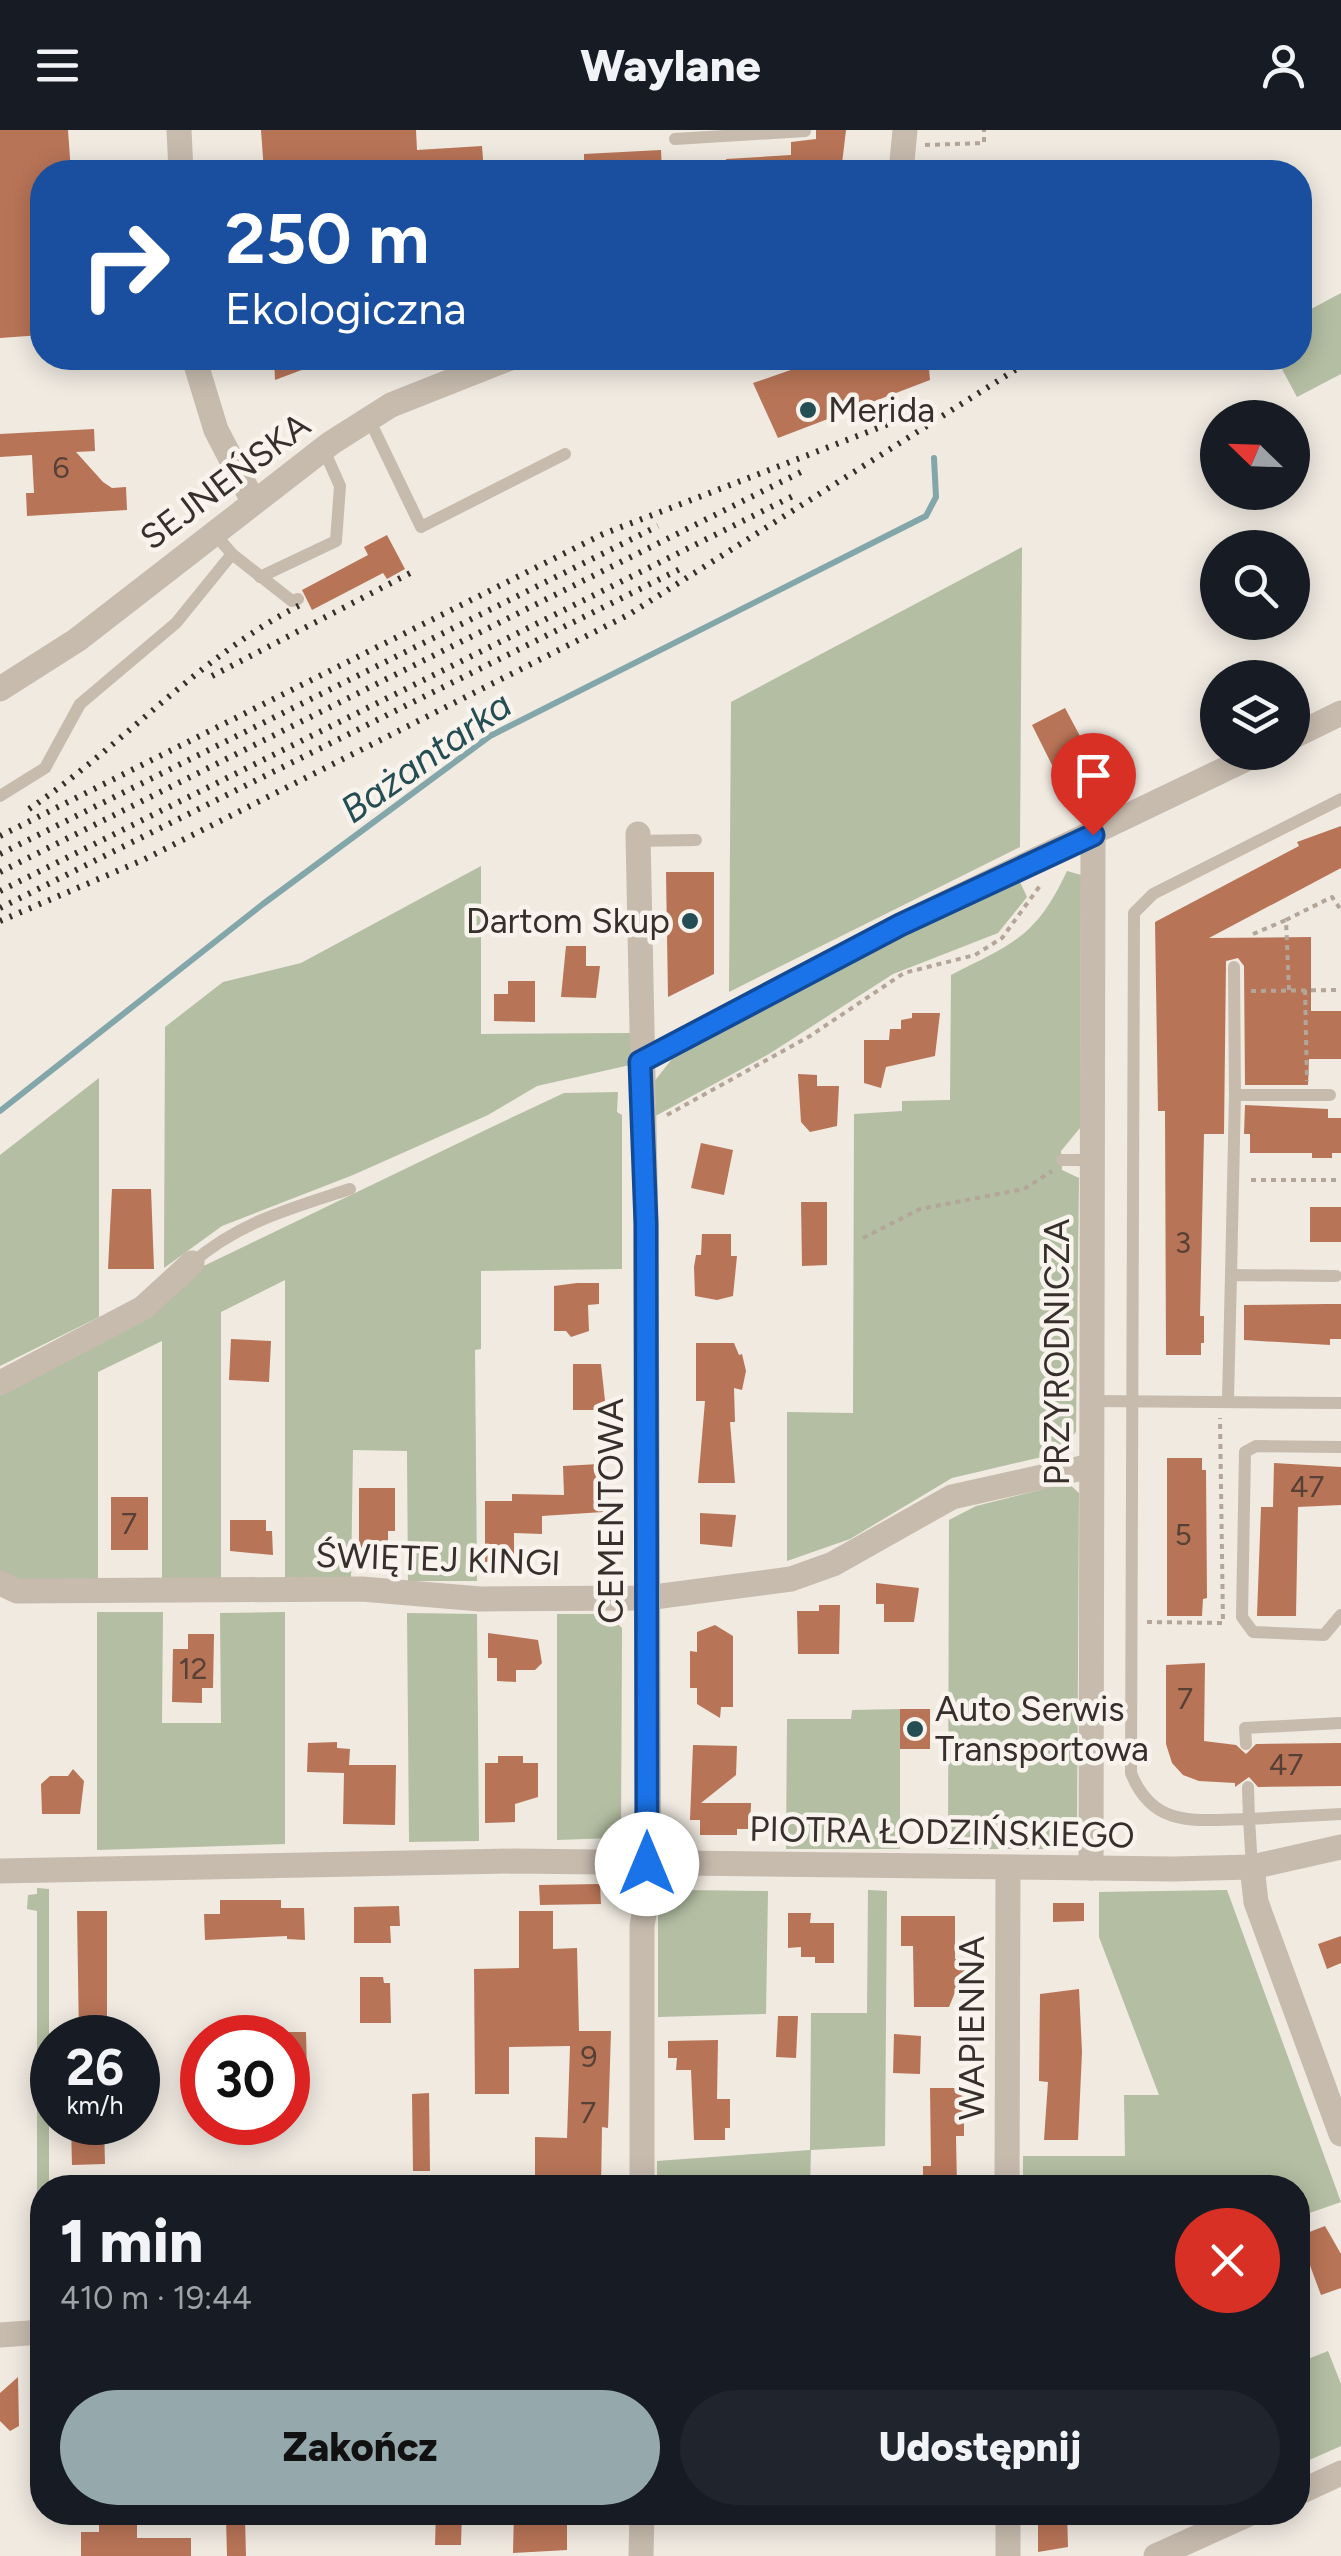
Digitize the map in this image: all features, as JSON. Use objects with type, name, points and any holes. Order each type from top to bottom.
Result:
[{"type":"street","points":[[179,130],[180,160]]},
{"type":"street","points":[[198,370],[216,430],[253,501]]},
{"type":"street","name":"SEJNEŃSKA","points":[[0,689],[77,640],[323,448],[391,405],[480,370]]},
{"type":"street","points":[[1310,729],[1341,714]]},
{"type":"street","points":[[640,1062],[900,925],[1225,770]]},
{"type":"street","name":"PRZYRODNICZA","points":[[1091,1868],[1093,835]]},
{"type":"street","name":"CEMENTOWA","points":[[638,838],[640,1130],[646,1224],[649,1884],[642,1926],[642,2175]]},
{"type":"street","points":[[0,1383],[67,1352],[143,1308],[192,1264]]},
{"type":"street","name":"ŚWIĘTEJ KINGI","points":[[0,1583],[16,1591],[362,1589],[480,1599],[646,1598],[791,1579],[833,1564],[952,1497],[1091,1466]]},
{"type":"street","name":"PIOTRA ŁODZIŃSKIEGO","points":[[0,1871],[438,1862],[1252,1867],[1341,1848]]},
{"type":"street","points":[[1252,1867],[1256,1902],[1341,2134]]},
{"type":"street","name":"WAPIENNA","points":[[1007,2175],[1008,1868]]},
{"type":"street","points":[[0,2335],[30,2333]]},
{"type":"street","points":[[1310,2488],[1341,2474]]},
{"type":"street","points":[[642,2525],[642,2556]]},
{"type":"street","points":[[1008,2525],[1008,2556]]},
{"type":"street","points":[[1156,2556],[1224,2525]]},
{"type":"lane","points":[[675,140],[734,132],[806,131]]},
{"type":"lane","points":[[369,419],[422,527],[565,454]]},
{"type":"lane","points":[[260,577],[336,541],[340,486],[323,448]]},
{"type":"lane","points":[[214,532],[232,554],[260,577],[292,601],[298,598]]},
{"type":"lane","points":[[0,796],[45,768],[80,704],[176,622],[232,554]]},
{"type":"lane","points":[[1341,798],[1153,894],[1134,912],[1131,1773],[1140,1796],[1165,1817],[1248,1819],[1341,1814]]},
{"type":"lane","points":[[638,838],[696,840]]},
{"type":"lane","points":[[1224,1400],[1232,1275],[1234,967]]},
{"type":"lane","points":[[1235,1095],[1330,1095]]},
{"type":"lane","points":[[1062,1160],[1093,1160]]},
{"type":"lane","points":[[192,1264],[230,1232],[254,1220],[350,1188]]},
{"type":"lane","points":[[1232,1275],[1336,1276]]},
{"type":"lane","points":[[1092,1401],[1341,1402]]},
{"type":"lane","points":[[1341,1447],[1256,1446],[1245,1452],[1242,1617],[1253,1632],[1324,1635],[1341,1615]]},
{"type":"lane","points":[[1246,1744],[1245,1728],[1341,1723]]},
{"type":"lane","points":[[1248,1787],[1252,1867]]},
{"type":"path","points":[[915,138],[984,143],[984,130]]},
{"type":"path","points":[[640,1130],[810,1036],[885,983],[930,964],[975,955],[1002,938],[1058,852]]},
{"type":"path","points":[[1253,934],[1332,897],[1341,910]]},
{"type":"path","points":[[1286,920],[1289,990]]},
{"type":"path","points":[[1306,990],[1308,1095]]},
{"type":"path","points":[[1234,991],[1341,990]]},
{"type":"path","points":[[862,1238],[920,1209],[1024,1189],[1062,1160]]},
{"type":"path","points":[[1233,1180],[1341,1180]]},
{"type":"path","points":[[1132,1622],[1223,1623],[1224,1400]]},
{"type":"green space","points":[[1341,293],[1341,374],[1297,397],[1282,370],[1312,370],[1312,309]]},
{"type":"green space","points":[[1022,547],[1020,847],[729,992],[731,702]]},
{"type":"green space","points":[[481,866],[481,1034],[630,1033],[630,1065],[537,1086],[488,1115],[353,1175],[222,1226],[164,1268],[165,1027],[223,982],[301,963]]},
{"type":"green space","points":[[1067,871],[1081,875],[1080,1128],[1061,1151],[1062,1170],[1079,1178],[1076,1432],[1059,1453],[952,1478],[850,1539],[787,1561],[787,1412],[853,1413],[854,1114],[902,1111],[902,1101],[950,1100],[951,975],[1021,936],[1045,911]]},
{"type":"green space","points":[[1020,882],[1027,897],[998,933],[893,974],[769,1054],[650,1119],[649,1088],[672,1059],[938,913]]},
{"type":"green space","points":[[99,1078],[99,1317],[0,1366],[0,1155]]},
{"type":"green space","points":[[618,1092],[617,1112],[622,1115],[622,1269],[481,1271],[481,1349],[475,1350],[477,1581],[408,1581],[407,1451],[353,1450],[351,1581],[285,1581],[285,1280],[221,1312],[221,1580],[162,1579],[162,1341],[98,1372],[98,1579],[5,1580],[0,1575],[0,1389],[185,1275],[496,1125],[564,1093]]},
{"type":"green space","points":[[1068,1483],[1079,1493],[1077,1833],[1066,1849],[948,1849],[949,1520],[976,1506]]},
{"type":"green space","points":[[97,1612],[163,1612],[162,1723],[221,1723],[220,1613],[285,1612],[285,1844],[97,1850]]},
{"type":"green space","points":[[407,1613],[477,1614],[479,1841],[409,1842]]},
{"type":"green space","points":[[557,1614],[607,1614],[622,1628],[621,1832],[615,1838],[557,1840]]},
{"type":"green space","points":[[900,1709],[900,1849],[786,1849],[787,1719],[851,1719],[852,1710]]},
{"type":"green space","points":[[37,1888],[49,1889],[49,2015],[37,2015],[37,1911],[27,1909],[28,1895],[37,1894]]},
{"type":"green space","points":[[682,1890],[768,1891],[766,2014],[658,2017],[658,1913]]},
{"type":"green space","points":[[868,1890],[887,1891],[885,2146],[811,2150],[810,2175],[657,2175],[657,2161],[810,2150],[811,2013],[867,2013]]},
{"type":"green space","points":[[1227,1890],[1341,2202],[1310,2213],[1310,2175],[1023,2175],[1023,2156],[1125,2156],[1124,2095],[1159,2095],[1099,1937],[1099,1892]]},
{"type":"green space","points":[[37,2145],[49,2145],[49,2175],[37,2175]]},
{"type":"green space","points":[[1328,2351],[1341,2384],[1341,2446],[1310,2460],[1310,2358]]},
{"type":"building","points":[[0,130],[68,130],[70,160],[30,160],[30,336],[0,338]]},
{"type":"building","points":[[261,130],[416,130],[417,150],[482,146],[483,160],[263,160]]},
{"type":"building","points":[[816,130],[846,130],[842,160],[726,160],[791,155],[791,142],[816,139]]},
{"type":"building","points":[[661,150],[661,160],[584,160],[584,154]]},
{"type":"building","points":[[275,370],[302,370],[275,380]]},
{"type":"building","name":"Merida","points":[[790,370],[929,370],[930,380],[778,438],[753,383]]},
{"type":"building","points":[[94,429],[95,451],[76,452],[103,482],[112,488],[126,487],[127,510],[27,516],[26,493],[34,493],[32,455],[0,457],[0,434]]},
{"type":"building","points":[[387,535],[405,569],[387,579],[383,573],[312,610],[302,590],[368,555],[364,547]]},
{"type":"building","points":[[1065,708],[1104,781],[1069,799],[1032,725]]},
{"type":"building","points":[[1341,826],[1341,868],[1209,938],[1311,937],[1311,1011],[1341,1011],[1341,1059],[1309,1059],[1308,1085],[1245,1085],[1244,966],[1238,958],[1226,961],[1224,1134],[1204,1134],[1200,1316],[1204,1316],[1204,1343],[1201,1355],[1166,1355],[1165,1111],[1158,1111],[1155,922],[1299,846],[1297,842]]},
{"type":"building","name":"Dartom Skup","points":[[666,872],[714,872],[714,974],[668,997]]},
{"type":"building","points":[[566,946],[586,946],[586,966],[600,966],[596,998],[561,997]]},
{"type":"building","points":[[508,981],[535,981],[535,1022],[494,1021],[494,994],[508,994]]},
{"type":"building","points":[[912,1013],[940,1013],[935,1056],[886,1067],[881,1088],[864,1083],[864,1040],[889,1040],[890,1029],[901,1029],[901,1020],[912,1018]]},
{"type":"building","points":[[798,1074],[817,1075],[817,1086],[839,1086],[837,1126],[810,1132],[801,1122]]},
{"type":"building","points":[[1245,1105],[1328,1109],[1328,1118],[1341,1118],[1341,1153],[1332,1153],[1332,1158],[1312,1158],[1312,1153],[1250,1153],[1250,1134],[1244,1134]]},
{"type":"building","points":[[701,1143],[733,1150],[724,1195],[691,1188]]},
{"type":"building","points":[[112,1189],[151,1189],[154,1269],[108,1269]]},
{"type":"building","points":[[801,1202],[827,1202],[827,1265],[802,1266]]},
{"type":"building","points":[[1310,1207],[1341,1207],[1341,1242],[1310,1242]]},
{"type":"building","points":[[702,1234],[731,1234],[731,1256],[737,1256],[733,1296],[717,1300],[695,1296],[694,1267],[696,1255],[701,1255]]},
{"type":"building","points":[[599,1283],[599,1304],[588,1305],[589,1331],[571,1337],[566,1331],[554,1331],[554,1286]]},
{"type":"building","points":[[1341,1304],[1341,1339],[1330,1339],[1330,1345],[1244,1340],[1244,1305]]},
{"type":"building","points":[[231,1339],[271,1341],[269,1382],[229,1380]]},
{"type":"building","points":[[696,1343],[734,1343],[739,1355],[742,1354],[746,1371],[742,1390],[734,1388],[735,1422],[730,1422],[735,1483],[698,1483],[705,1401],[696,1401]]},
{"type":"building","points":[[573,1364],[601,1364],[606,1410],[573,1410]]},
{"type":"building","points":[[1167,1458],[1202,1458],[1202,1470],[1206,1470],[1207,1598],[1203,1599],[1202,1616],[1167,1616]]},
{"type":"building","points":[[1274,1463],[1341,1467],[1341,1505],[1298,1507],[1296,1616],[1257,1616],[1261,1507],[1273,1507]]},
{"type":"building","points":[[599,1464],[603,1512],[542,1516],[542,1534],[514,1533],[514,1562],[485,1562],[485,1501],[512,1501],[512,1494],[564,1495],[563,1466]]},
{"type":"building","points":[[359,1488],[395,1488],[395,1531],[388,1531],[388,1563],[359,1563]]},
{"type":"building","points":[[111,1497],[148,1497],[148,1550],[111,1550]]},
{"type":"building","points":[[700,1513],[736,1515],[732,1547],[700,1544]]},
{"type":"building","points":[[230,1520],[266,1520],[266,1531],[272,1531],[273,1555],[230,1551]]},
{"type":"building","points":[[876,1583],[919,1588],[914,1622],[884,1622],[884,1604],[876,1604]]},
{"type":"building","points":[[819,1605],[840,1605],[839,1654],[798,1654],[797,1611],[819,1611]]},
{"type":"building","points":[[715,1625],[733,1636],[733,1707],[721,1707],[720,1718],[697,1704],[697,1688],[690,1688],[690,1651],[697,1652],[697,1632]]},
{"type":"building","points":[[488,1633],[538,1640],[542,1663],[535,1670],[516,1670],[516,1682],[497,1681],[497,1658],[488,1658]]},
{"type":"building","points":[[188,1634],[214,1634],[213,1688],[202,1688],[202,1703],[172,1702],[173,1649],[188,1649]]},
{"type":"building","points":[[1205,1663],[1204,1741],[1236,1745],[1246,1754],[1256,1744],[1341,1743],[1341,1786],[1258,1787],[1249,1777],[1235,1787],[1235,1783],[1199,1781],[1183,1775],[1172,1763],[1166,1744],[1166,1665]]},
{"type":"building","name":"Auto Serwis Transportowa","points":[[900,1709],[930,1709],[930,1749],[900,1749]]},
{"type":"building","points":[[337,1742],[337,1748],[350,1749],[349,1765],[396,1765],[395,1825],[343,1824],[344,1773],[307,1772],[308,1743]]},
{"type":"building","points":[[693,1745],[737,1746],[736,1775],[701,1803],[751,1803],[750,1829],[737,1829],[737,1835],[700,1835],[700,1820],[690,1820]]},
{"type":"building","points":[[498,1756],[523,1756],[523,1763],[538,1763],[538,1797],[515,1804],[515,1822],[485,1823],[485,1763],[498,1763]]},
{"type":"building","points":[[73,1769],[84,1781],[80,1814],[42,1814],[41,1784],[50,1776],[68,1776]]},
{"type":"building","points":[[600,1884],[601,1904],[540,1905],[539,1885]]},
{"type":"building","points":[[220,1900],[281,1900],[281,1908],[304,1908],[305,1940],[287,1936],[205,1940],[204,1914],[220,1914]]},
{"type":"building","points":[[1053,1903],[1084,1903],[1084,1921],[1053,1922]]},
{"type":"building","points":[[399,1906],[400,1926],[390,1926],[391,1943],[354,1943],[354,1907]]},
{"type":"building","points":[[77,1911],[107,1911],[107,2015],[79,2015]]},
{"type":"building","points":[[519,1911],[553,1911],[553,1949],[577,1948],[579,2031],[611,2031],[608,2128],[602,2127],[601,2175],[535,2175],[535,2137],[567,2138],[570,2046],[509,2047],[509,2094],[475,2094],[474,1969],[519,1968]]},
{"type":"building","points":[[788,1913],[811,1913],[810,1923],[834,1923],[834,1963],[815,1963],[815,1957],[801,1957],[801,1947],[788,1948]]},
{"type":"building","points":[[901,1916],[955,1916],[955,1959],[970,1959],[971,1989],[956,1990],[949,2007],[914,2007],[913,1946],[901,1946]]},
{"type":"building","points":[[1341,1936],[1341,1963],[1327,1969],[1318,1944]]},
{"type":"building","points":[[360,1977],[383,1977],[384,1983],[390,1983],[391,2023],[360,2023]]},
{"type":"building","points":[[1079,1989],[1082,2052],[1078,2140],[1044,2140],[1048,2082],[1039,2081],[1040,1994]]},
{"type":"building","points":[[778,2016],[798,2016],[796,2058],[776,2057]]},
{"type":"building","points":[[894,2034],[921,2036],[920,2074],[893,2073]]},
{"type":"building","points":[[718,2040],[717,2099],[730,2099],[730,2128],[725,2128],[725,2140],[694,2140],[691,2070],[676,2070],[677,2058],[668,2058],[668,2041]]},
{"type":"building","points":[[930,2088],[964,2088],[964,2136],[956,2136],[957,2175],[923,2175],[923,2166],[931,2166]]},
{"type":"building","points":[[429,2093],[430,2171],[413,2171],[412,2094]]},
{"type":"building","points":[[71,2145],[105,2145],[105,2164],[72,2165]]},
{"type":"building","points":[[1325,2226],[1341,2254],[1341,2288],[1321,2295],[1310,2266],[1310,2232]]},
{"type":"building","points":[[18,2377],[19,2426],[10,2431],[0,2421],[0,2393]]},
{"type":"building","points":[[99,2525],[137,2525],[137,2538],[191,2538],[191,2556],[81,2556],[81,2532],[99,2532]]},
{"type":"building","points":[[226,2525],[245,2525],[246,2556],[227,2556]]},
{"type":"building","points":[[436,2525],[462,2525],[461,2545],[435,2545]]},
{"type":"building","points":[[514,2525],[567,2525],[567,2550],[513,2553]]},
{"type":"building","points":[[1038,2525],[1067,2525],[1068,2547],[1038,2552]]},
{"type":"waterway","name":"Bażantarka","points":[[0,1111],[263,904],[490,736],[926,516],[936,497],[934,458]]},
{"type":"railway","points":[[0,921],[143,860],[628,615],[1015,370]]},
{"type":"railway","points":[[0,836],[603,534],[930,408]]},
{"type":"railway","points":[[0,872],[805,470]]},
{"type":"railway","points":[[0,891],[797,494]]},
{"type":"railway","points":[[0,854],[658,526]]},
{"type":"railway","points":[[0,908],[680,569]]},
{"type":"railway","points":[[212,676],[416,570]]},
{"type":"railway","points":[[29,809],[232,647],[306,602]]},
{"type":"place","name":"Merida","points":[[808,410]]},
{"type":"place","name":"Dartom Skup","points":[[690,921]]},
{"type":"place","name":"Auto Serwis Transportowa","points":[[915,1729]]},
{"type":"route","points":[[647,1864],[646,1224],[640,1062],[900,925],[1093,835]]}]
